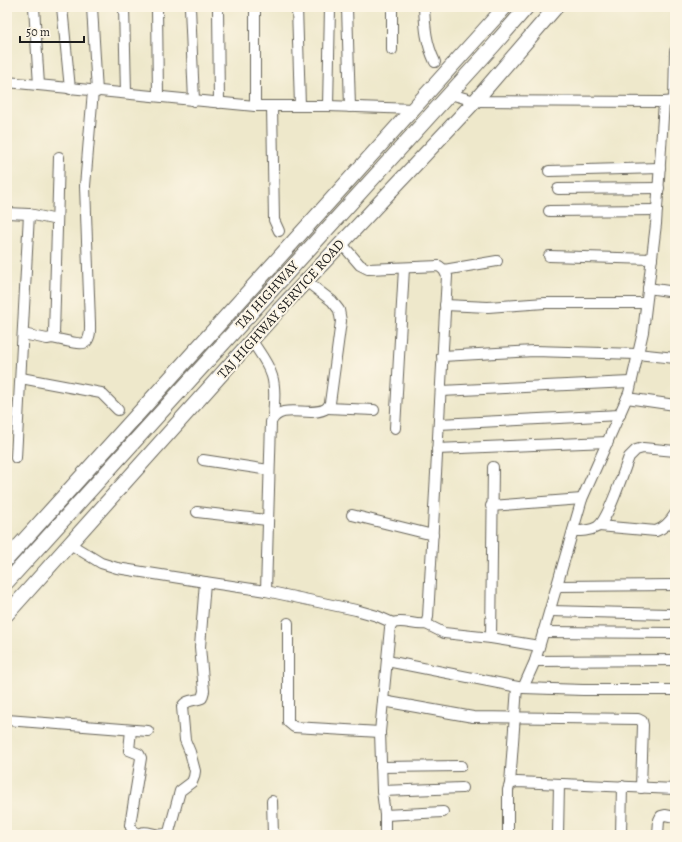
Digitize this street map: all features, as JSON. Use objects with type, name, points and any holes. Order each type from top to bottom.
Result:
[{"type":"main road","points":[[7,559],[505,7]]},
{"type":"main road","name":"TAJ HIGHWAY","points":[[7,582],[450,94],[527,7]]},
{"type":"main road","name":"TAJ HIGHWAY SERVICE ROAD","points":[[7,614],[306,281],[476,101],[556,7]]},
{"type":"street","points":[[34,7],[39,85]]},
{"type":"street","points":[[62,7],[70,89]]},
{"type":"street","points":[[23,334],[82,344],[86,342],[89,336],[90,323],[85,186],[95,91],[92,7]]},
{"type":"street","points":[[124,7],[126,93]]},
{"type":"street","points":[[157,7],[158,96]]},
{"type":"street","points":[[190,7],[194,100]]},
{"type":"street","points":[[218,7],[219,103]]},
{"type":"street","points":[[255,106],[256,7]]},
{"type":"street","points":[[297,7],[300,106]]},
{"type":"street","points":[[328,106],[330,7]]},
{"type":"street","points":[[348,7],[350,107]]},
{"type":"street","points":[[392,7],[392,50]]},
{"type":"street","points":[[424,7],[426,37],[429,50],[435,62]]},
{"type":"street","points":[[508,835],[508,790],[510,784],[514,717],[520,688],[535,661],[582,499],[627,398],[643,332],[652,259],[660,168],[671,102],[675,51]]},
{"type":"street","points":[[7,82],[255,106],[328,106],[414,109]]},
{"type":"street","points":[[450,94],[476,101],[671,102]]},
{"type":"street","points":[[272,106],[274,220],[278,231]]},
{"type":"street","points":[[52,338],[54,334],[59,157]]},
{"type":"street","points":[[549,170],[660,168]]},
{"type":"street","points":[[558,189],[658,188]]},
{"type":"street","points":[[549,211],[657,210]]},
{"type":"street","points":[[7,213],[29,214],[57,220]]},
{"type":"street","points":[[16,458],[29,214]]},
{"type":"street","points":[[341,243],[360,265],[368,269],[439,266],[444,270],[447,276],[433,535],[428,617],[426,624]]},
{"type":"street","points":[[549,256],[652,259]]},
{"type":"street","points":[[444,270],[496,261]]},
{"type":"street","points":[[395,428],[404,268]]},
{"type":"street","points":[[266,590],[271,422],[279,413],[320,412],[327,408],[330,403],[341,321],[339,310],[332,301],[306,281]]},
{"type":"street","points":[[648,288],[675,292]]},
{"type":"street","points":[[445,305],[488,307],[545,303],[646,303]]},
{"type":"street","points":[[252,341],[272,376],[274,385],[274,417]]},
{"type":"street","points":[[442,356],[534,351],[637,354],[675,358]]},
{"type":"street","points":[[20,378],[100,393],[106,396],[118,410]]},
{"type":"street","points":[[440,391],[630,382]]},
{"type":"street","points":[[627,398],[675,404]]},
{"type":"street","points":[[327,408],[374,410]]},
{"type":"street","points":[[439,424],[620,415]]},
{"type":"street","points":[[438,449],[608,442]]},
{"type":"street","points":[[599,526],[606,516],[629,457],[636,450],[643,448],[675,451]]},
{"type":"street","points":[[203,460],[269,470]]},
{"type":"street","points":[[490,638],[491,506],[493,467]]},
{"type":"street","points":[[491,506],[582,499]]},
{"type":"street","points":[[197,512],[268,520]]},
{"type":"street","points":[[573,531],[590,530],[599,526],[656,531],[662,529],[668,524],[675,514]]},
{"type":"street","points":[[352,515],[433,535]]},
{"type":"street","points":[[70,544],[101,563],[117,568],[266,590],[356,610],[377,616],[393,623]]},
{"type":"street","points":[[131,730],[130,750],[139,754],[141,758],[130,825],[135,835],[143,831],[162,835],[169,832],[180,791],[192,782],[194,777],[195,771],[185,740],[182,707],[183,704],[188,701],[202,698],[204,691],[200,647],[205,582]]},
{"type":"street","points":[[558,586],[675,585]]},
{"type":"street","points":[[550,611],[669,614]]},
{"type":"street","points":[[385,835],[380,732],[390,628],[393,623],[399,621],[420,625],[426,624],[444,633],[490,638],[539,646]]},
{"type":"street","points":[[288,623],[289,725],[294,727],[380,732]]},
{"type":"street","points":[[543,632],[675,633]]},
{"type":"street","points":[[535,661],[675,660]]},
{"type":"street","points":[[387,661],[520,688],[675,690]]},
{"type":"street","points":[[383,701],[472,716],[638,719],[642,721],[643,725],[641,788]]},
{"type":"street","points":[[7,720],[148,731]]},
{"type":"street","points":[[381,767],[461,766]]},
{"type":"street","points":[[510,784],[517,782],[622,786],[675,790]]},
{"type":"street","points":[[558,835],[559,784]]},
{"type":"street","points":[[621,835],[622,786]]},
{"type":"street","points":[[382,791],[462,788]]},
{"type":"street","points":[[272,802],[273,835]]},
{"type":"street","points":[[385,815],[443,812]]},
{"type":"street","points":[[658,835],[659,820],[661,816],[665,815],[675,817]]}]
